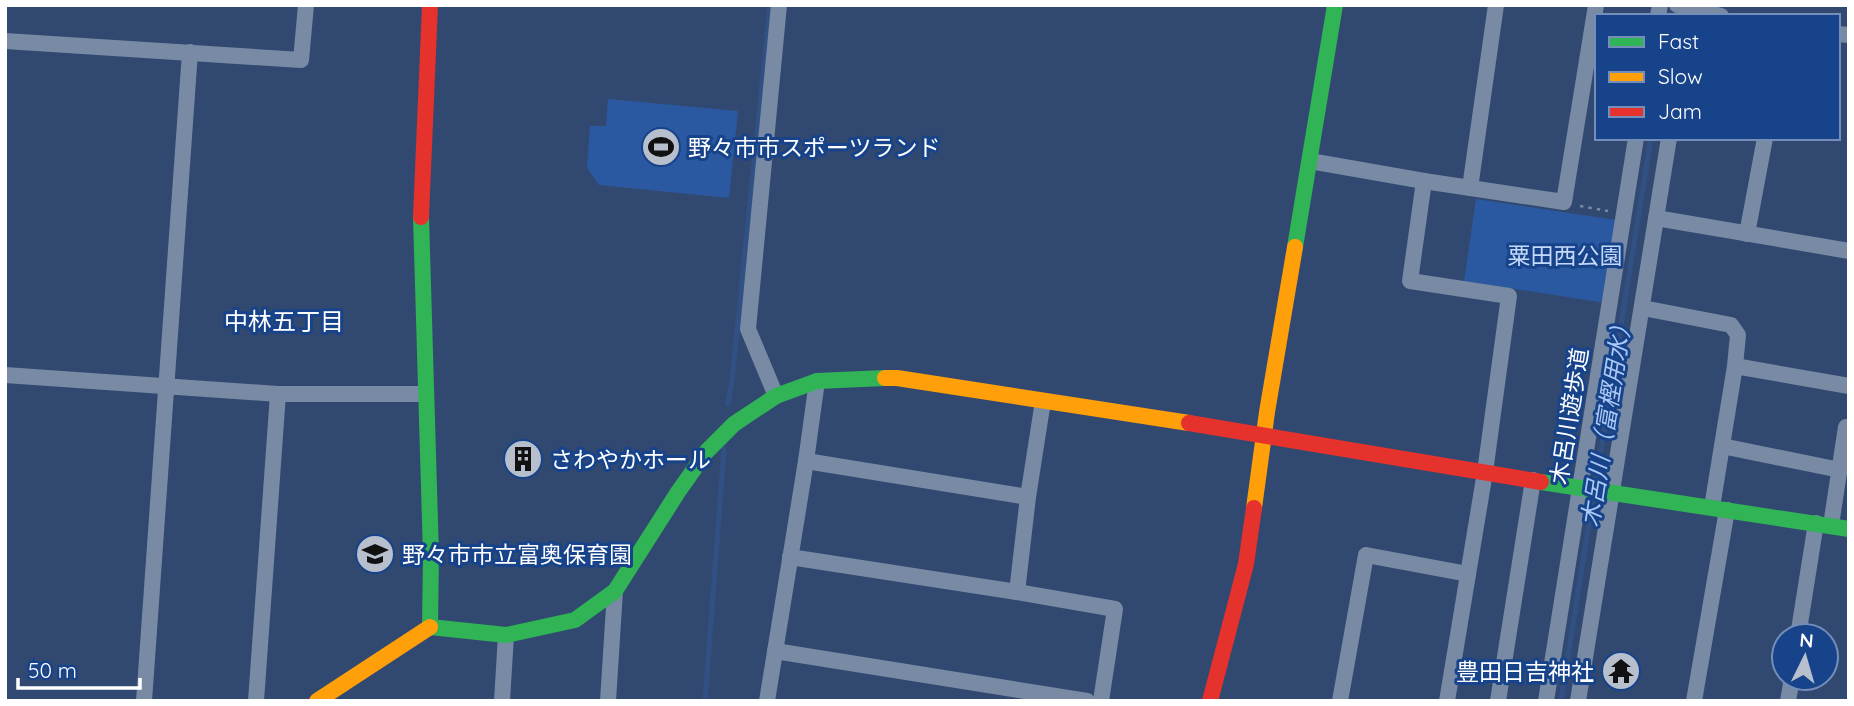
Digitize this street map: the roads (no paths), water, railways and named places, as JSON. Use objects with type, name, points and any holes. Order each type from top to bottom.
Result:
[{"type":"street","points":[[5,41],[301,60],[306,5]]},
{"type":"street","points":[[430,5],[420,232],[431,555],[430,627]]},
{"type":"street","points":[[776,396],[748,328],[779,5]]},
{"type":"street","points":[[1210,701],[1246,564],[1264,435],[1335,5]]},
{"type":"street","points":[[1469,188],[1496,5]]},
{"type":"street","points":[[1310,161],[1564,202],[1596,5]]},
{"type":"street","points":[[1685,8],[1712,14]]},
{"type":"street","points":[[144,701],[190,52]]},
{"type":"street","name":"木呂川遊歩道","points":[[1546,701],[1583,488],[1636,140]]},
{"type":"street","points":[[1578,701],[1607,493],[1643,307],[1669,140]]},
{"type":"street","points":[[1747,234],[1765,140]]},
{"type":"street","points":[[1424,181],[1410,281],[1509,296],[1485,472],[1447,701]]},
{"type":"street","points":[[1656,218],[1849,251]]},
{"type":"street","points":[[1643,307],[1731,325],[1738,335],[1722,446],[1720,508],[1694,701]]},
{"type":"street","points":[[1735,366],[1849,386]]},
{"type":"street","points":[[5,375],[278,394],[426,394]]},
{"type":"street","points":[[317,701],[430,627],[506,635],[575,620],[615,591],[707,450],[734,424],[776,396],[817,381],[897,378],[1264,435],[1607,493],[1849,529]]},
{"type":"street","points":[[767,701],[817,381]]},
{"type":"street","points":[[257,701],[278,394]]},
{"type":"street","points":[[1017,592],[1043,401]]},
{"type":"street","points":[[1801,622],[1824,524],[1840,470],[1848,422]]},
{"type":"street","points":[[1722,446],[1840,470]]},
{"type":"street","points":[[806,461],[1028,497]]},
{"type":"street","points":[[1498,701],[1533,480]]},
{"type":"street","points":[[1340,701],[1366,555],[1468,574]]},
{"type":"street","points":[[790,557],[1115,609],[1101,701]]},
{"type":"street","points":[[608,701],[615,591]]},
{"type":"street","points":[[502,701],[506,635]]},
{"type":"street","points":[[775,651],[1087,701]]},
{"type":"waterway","points":[[728,404],[770,5]]},
{"type":"waterway","name":"木呂川（富樫用水）","points":[[1595,487],[1651,140]]},
{"type":"waterway","points":[[705,701],[724,449]]},
{"type":"waterway","name":"木呂川（富樫用水）","points":[[1561,701],[1593,497]]},
{"type":"place","name":"野々市市スポーツランド","points":[[661,147]]},
{"type":"place","name":"さわやかホール","points":[[523,459]]},
{"type":"place","name":"野々市市立富奥保育園","points":[[375,554]]},
{"type":"place","name":"豊田日吉神社","points":[[1621,671]]},
{"type":"district","name":"中林五丁目","points":[[284,321]]},
{"type":"park label","name":"粟田西公園","points":[[1565,255]]}]
